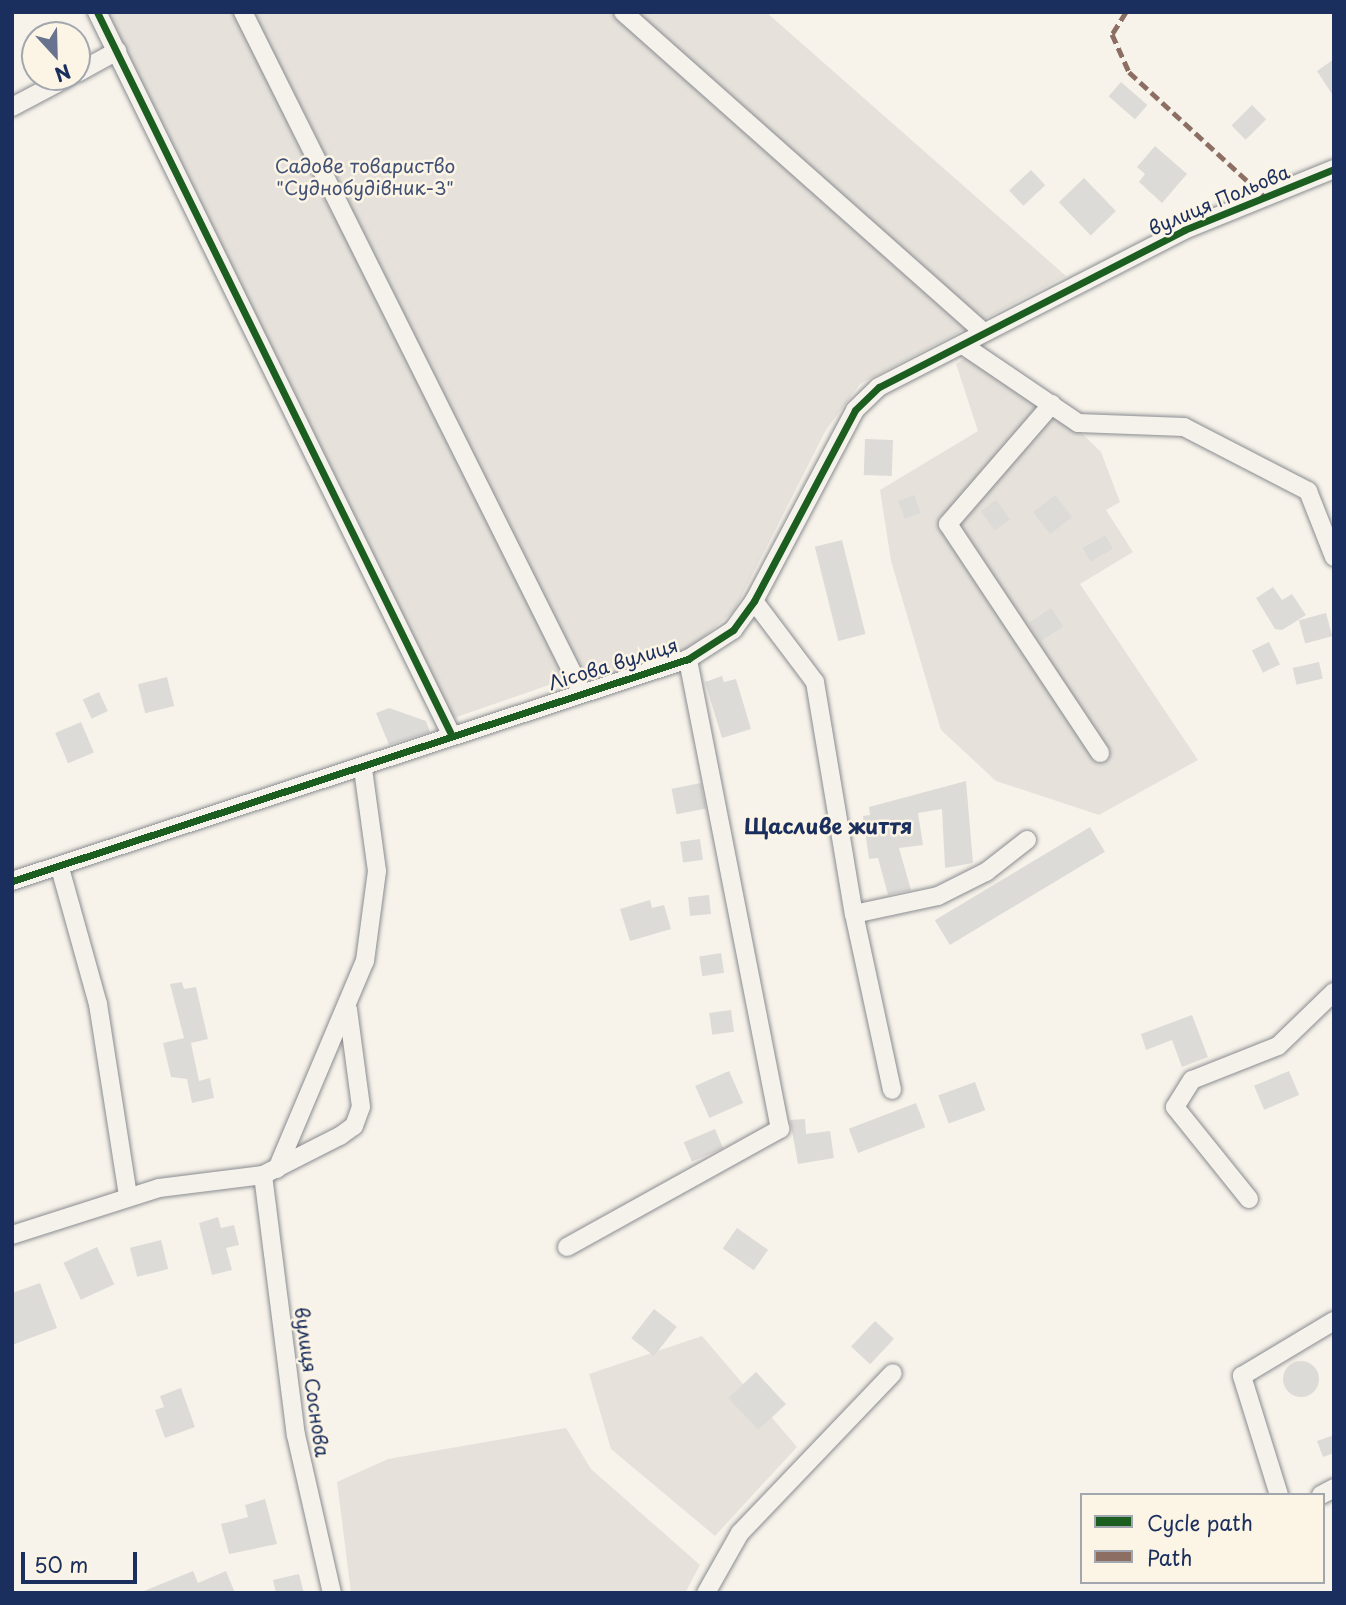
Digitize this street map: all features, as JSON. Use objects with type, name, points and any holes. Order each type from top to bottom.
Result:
[{"type":"street","points":[[97,12],[451,734]]},
{"type":"street","points":[[243,12],[581,690]]},
{"type":"street","points":[[623,12],[983,332]]},
{"type":"street","points":[[91,65],[117,51]]},
{"type":"street","points":[[12,107],[42,91]]},
{"type":"street","name":"вулиця Польова","points":[[1080,282],[1184,230],[1334,169]]},
{"type":"street","name":"Лісова вулиця","points":[[12,881],[60,868],[363,769],[451,734],[581,690],[688,659],[733,630],[754,601],[855,410],[879,387],[1080,282]]},
{"type":"street","points":[[963,345],[1078,423],[1184,427],[1308,491],[1334,557]]},
{"type":"street","points":[[1052,404],[948,524],[1100,753]]},
{"type":"street","points":[[754,601],[815,682],[854,914],[892,1090]]},
{"type":"street","points":[[567,1247],[782,1137],[688,659]]},
{"type":"street","points":[[270,1172],[348,1009],[377,898],[363,769]]},
{"type":"street","points":[[854,914],[938,896],[986,872],[1027,840]]},
{"type":"street","points":[[60,868],[98,1004],[128,1196]]},
{"type":"street","points":[[1249,1199],[1175,1107],[1192,1080],[1278,1046],[1334,992]]},
{"type":"street","points":[[12,1235],[128,1196],[270,1172],[340,1136],[360,1117],[348,1009]]},
{"type":"street","name":"вулиця Соснова","points":[[270,1172],[296,1436],[332,1593]]},
{"type":"street","points":[[1278,1493],[1242,1376],[1334,1321]]},
{"type":"street","points":[[706,1593],[740,1533],[893,1373]]},
{"type":"green space","name":"Садове товариство \"Суднобудівник-3\"","points":[[97,12],[766,12],[1066,276],[860,384],[826,430],[734,611],[688,650],[595,680],[592,670],[451,719]]},
{"type":"green space","points":[[974,352],[1052,404],[1101,452],[1120,502],[1106,510],[1133,552],[1080,584],[1198,760],[1099,815],[996,781],[941,730],[891,561],[880,490],[978,431],[956,364]]},
{"type":"green space","points":[[702,1336],[797,1447],[715,1536],[611,1449],[589,1374]]},
{"type":"green space","points":[[566,1428],[591,1469],[700,1565],[685,1593],[351,1593],[337,1482],[388,1459]]},
{"type":"building","points":[[1334,59],[1334,97],[1317,71]]},
{"type":"building","points":[[1121,82],[1147,105],[1135,119],[1109,96]]},
{"type":"building","points":[[1252,105],[1266,119],[1246,140],[1231,126]]},
{"type":"building","points":[[1155,146],[1187,174],[1162,203],[1139,182],[1145,174],[1137,167]]},
{"type":"building","points":[[1031,170],[1045,185],[1023,206],[1009,190]]},
{"type":"building","points":[[1084,178],[1116,211],[1091,235],[1059,202]]},
{"type":"building","points":[[865,439],[893,440],[892,476],[864,475]]},
{"type":"building","points":[[914,495],[921,513],[905,519],[898,501]]},
{"type":"building","points":[[1055,495],[1072,517],[1050,534],[1033,512]]},
{"type":"building","points":[[996,500],[1010,519],[995,531],[981,511]]},
{"type":"building","points":[[1105,535],[1113,549],[1090,562],[1082,548]]},
{"type":"building","points":[[842,540],[865,634],[838,641],[815,547]]},
{"type":"building","points":[[1273,587],[1282,600],[1292,594],[1306,615],[1282,630],[1275,629],[1256,598]]},
{"type":"building","points":[[1051,608],[1063,626],[1041,641],[1029,623]]},
{"type":"building","points":[[1326,613],[1332,636],[1305,643],[1299,620]]},
{"type":"building","points":[[1269,642],[1280,664],[1263,673],[1252,650]]},
{"type":"building","points":[[1319,662],[1323,679],[1297,685],[1293,668]]},
{"type":"building","points":[[722,676],[724,682],[736,679],[751,729],[722,738],[705,682]]},
{"type":"building","points":[[167,677],[174,706],[145,713],[138,684]]},
{"type":"building","points":[[99,692],[108,711],[92,719],[83,700]]},
{"type":"building","points":[[389,708],[426,721],[430,732],[389,745],[376,713]]},
{"type":"building","points":[[81,722],[94,752],[68,763],[55,733]]},
{"type":"building","points":[[966,781],[973,863],[945,868],[942,809],[918,813],[923,845],[899,848],[911,890],[888,895],[878,858],[869,859],[863,816],[870,815],[869,807]]},
{"type":"building","points":[[701,783],[706,809],[677,814],[672,789]]},
{"type":"building","points":[[1090,827],[1105,852],[950,945],[935,920]]},
{"type":"building","points":[[700,839],[703,860],[683,863],[680,842]]},
{"type":"building","points":[[709,895],[711,914],[690,916],[688,897]]},
{"type":"building","points":[[650,900],[652,908],[664,905],[671,929],[630,941],[620,909]]},
{"type":"building","points":[[721,953],[724,973],[702,976],[699,956]]},
{"type":"building","points":[[182,982],[184,989],[196,987],[208,1039],[191,1043],[199,1081],[210,1078],[214,1098],[192,1103],[187,1079],[171,1077],[163,1043],[184,1038],[170,984]]},
{"type":"building","points":[[731,1010],[734,1032],[712,1035],[709,1013]]},
{"type":"building","points":[[1192,1015],[1208,1057],[1182,1067],[1172,1040],[1146,1050],[1141,1034]]},
{"type":"building","points":[[729,1071],[743,1103],[709,1118],[695,1086]]},
{"type":"building","points":[[1289,1071],[1299,1095],[1264,1110],[1254,1086]]},
{"type":"building","points":[[975,1082],[985,1110],[949,1124],[938,1095]]},
{"type":"building","points":[[916,1103],[925,1127],[858,1153],[849,1129]]},
{"type":"building","points":[[805,1119],[806,1134],[830,1131],[834,1158],[798,1164],[790,1120]]},
{"type":"building","points":[[715,1129],[723,1148],[692,1162],[684,1142]]},
{"type":"building","points":[[218,1217],[221,1228],[234,1225],[239,1245],[226,1248],[232,1270],[212,1275],[199,1223]]},
{"type":"building","points":[[737,1228],[768,1250],[754,1270],[723,1248]]},
{"type":"building","points":[[161,1240],[168,1269],[137,1277],[130,1248]]},
{"type":"building","points":[[97,1247],[114,1284],[81,1300],[63,1263]]},
{"type":"building","points":[[40,1283],[57,1328],[12,1345],[12,1293]]},
{"type":"building","points":[[654,1309],[677,1327],[654,1356],[631,1338]]},
{"type":"building","points":[[875,1321],[894,1339],[870,1364],[851,1347]]},
{"type":"building","points":[[1301,1361],[1314,1366],[1319,1379],[1314,1392],[1301,1397],[1288,1392],[1283,1379],[1288,1366]]},
{"type":"building","points":[[756,1372],[786,1404],[758,1430],[728,1398]]},
{"type":"building","points":[[181,1388],[195,1427],[165,1438],[155,1410],[164,1407],[160,1396]]},
{"type":"building","points":[[1334,1435],[1334,1453],[1323,1457],[1317,1441]]},
{"type":"building","points":[[265,1499],[277,1544],[229,1554],[221,1524],[248,1517],[245,1505]]},
{"type":"building","points":[[193,1571],[198,1583],[226,1571],[235,1593],[139,1593]]},
{"type":"building","points":[[299,1574],[304,1593],[276,1593],[273,1580]]},
{"type":"marked path","points":[[1126,12],[1112,34],[1129,72],[1265,197]]},
{"type":"cycle path","points":[[97,12],[451,734]]},
{"type":"cycle path","points":[[12,881],[688,659],[733,630],[754,601],[855,410],[879,387],[1184,230],[1334,169]]},
{"type":"district","name":"Щасливе життя","points":[[828,825]]}]
